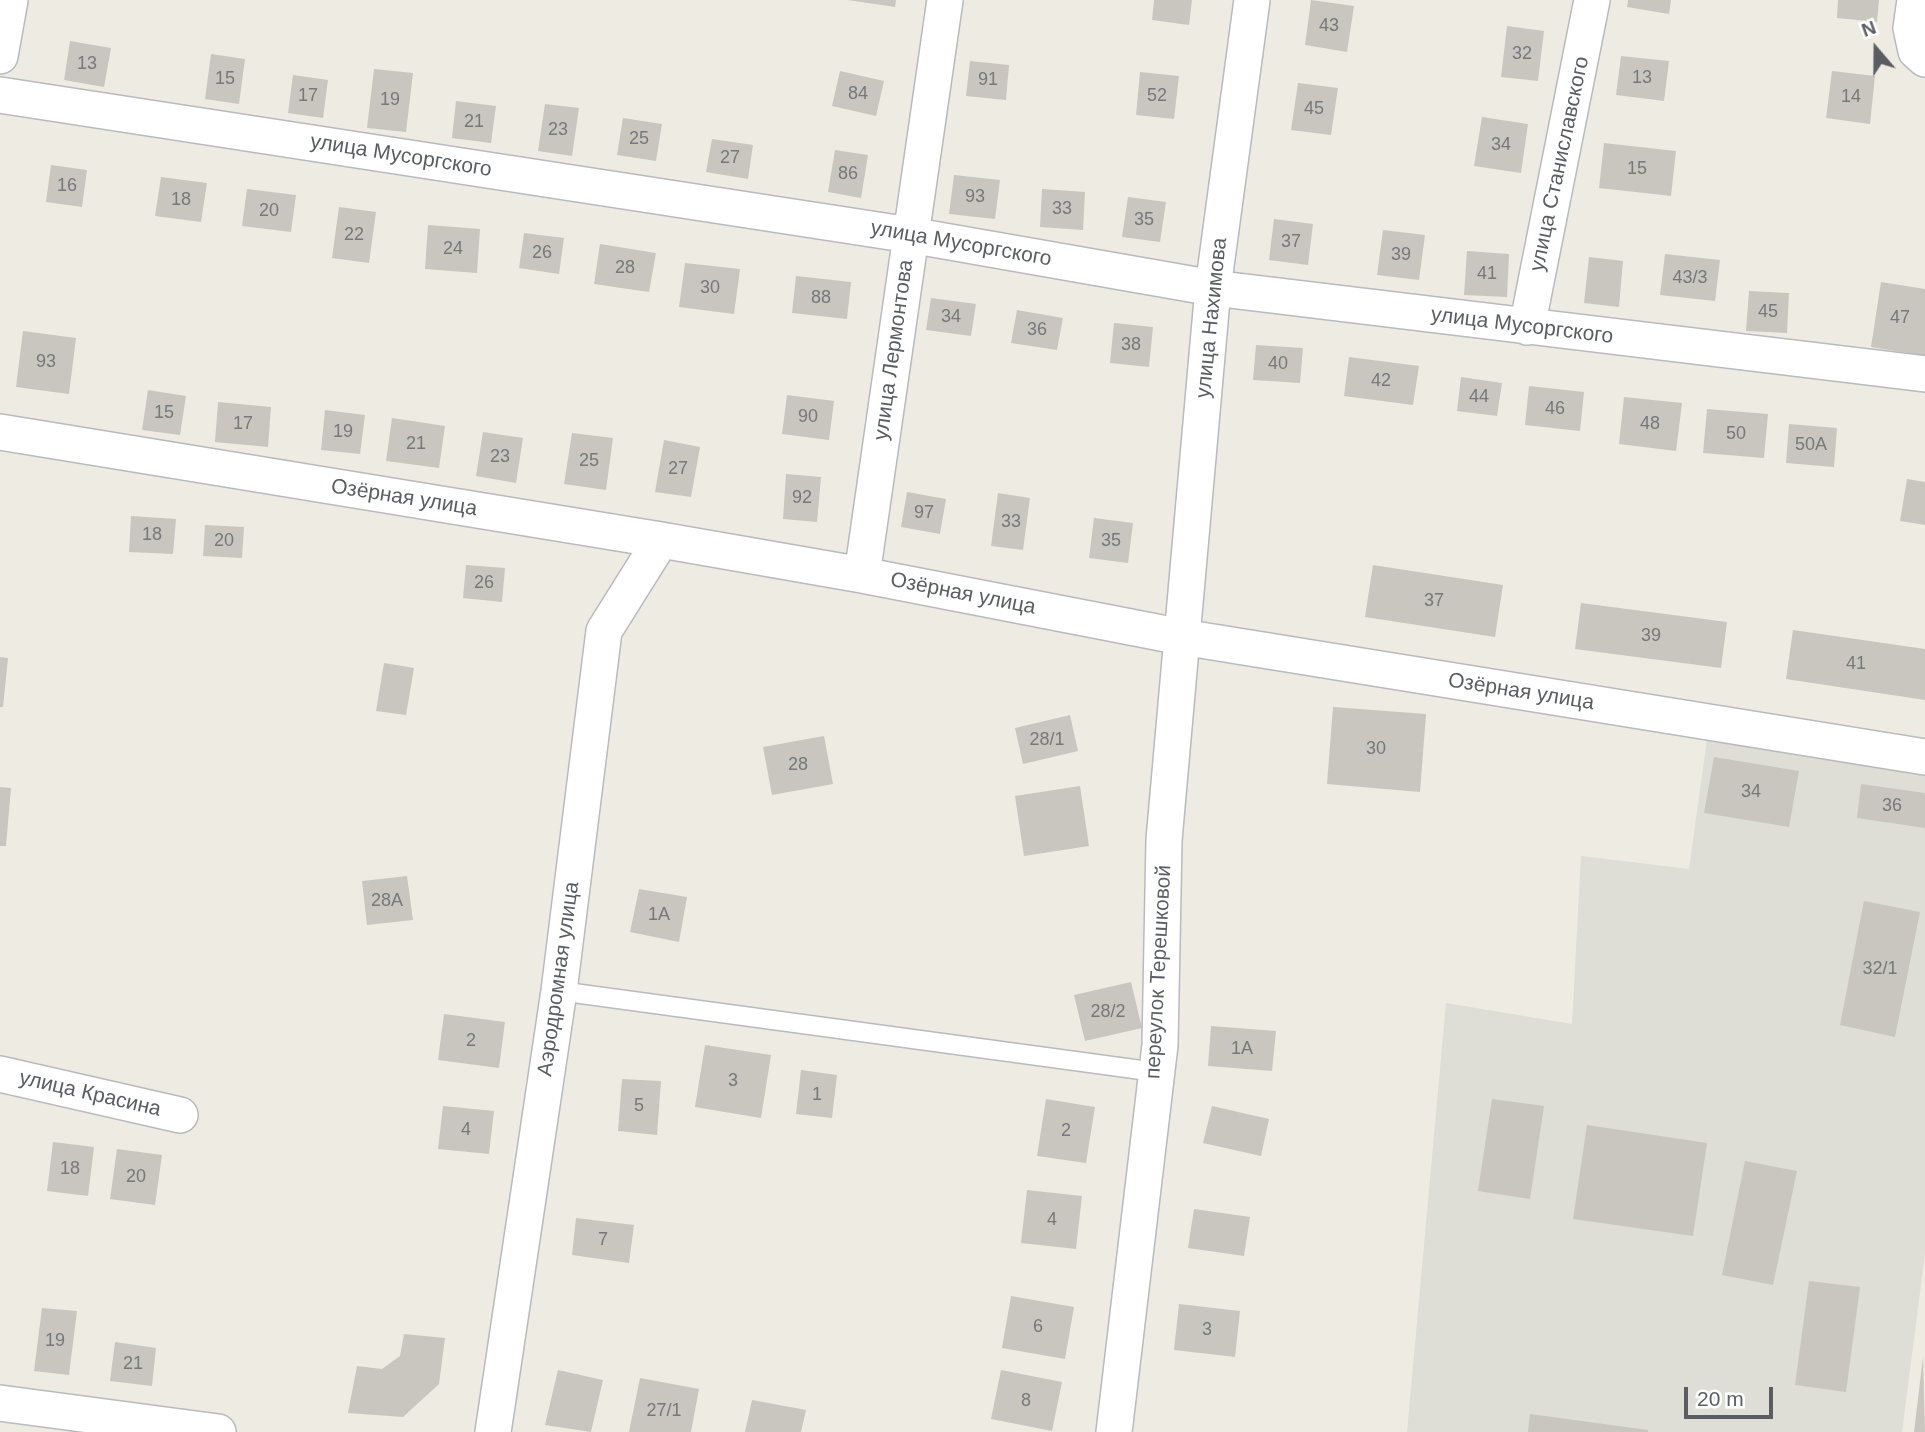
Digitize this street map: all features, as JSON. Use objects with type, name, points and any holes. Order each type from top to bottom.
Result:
[{"type":"street","points":[[0,56],[10,0]]},
{"type":"street","name":"улица Лермонтова","points":[[862,575],[945,0]]},
{"type":"street","name":"улица Нахимова","points":[[1182,637],[1213,288],[1252,0]]},
{"type":"street","name":"улица Станиславского","points":[[1527,327],[1592,0]]},
{"type":"street","name":"улица Мусоргского","points":[[0,95],[910,234],[1213,288],[1925,374]]},
{"type":"street","name":"Озёрная улица","points":[[0,432],[661,540],[862,575],[1182,637],[1925,757]]},
{"type":"street","name":"Аэродромная улица","points":[[493,1432],[559,991],[604,631],[661,540]]},
{"type":"street","name":"переулок Терешковой","points":[[1114,1432],[1160,1045],[1164,840],[1182,637]]},
{"type":"street","name":"улица Красина","points":[[0,1074],[180,1115]]},
{"type":"street","points":[[0,1403],[218,1432]]},
{"type":"lane","points":[[559,991],[1156,1072]]},
{"type":"shaded area","points":[[1708,732],[1925,767],[1925,1254],[1902,1432],[1407,1432],[1446,1003],[1572,1024],[1581,856],[1689,869]]},
{"type":"building","points":[[848,0],[896,0],[895,7]]},
{"type":"building","points":[[1154,0],[1192,0],[1189,25],[1152,20]]},
{"type":"building","points":[[1311,0],[1354,6],[1347,52],[1305,45]]},
{"type":"building","points":[[1628,0],[1671,0],[1669,14],[1627,7]]},
{"type":"building","points":[[1838,0],[1879,0],[1877,22],[1837,18]]},
{"type":"building","points":[[1507,26],[1544,31],[1538,81],[1501,77]]},
{"type":"building","points":[[70,41],[111,48],[104,87],[64,80]]},
{"type":"building","points":[[211,54],[245,59],[239,104],[205,99]]},
{"type":"building","points":[[1621,56],[1669,61],[1664,101],[1616,95]]},
{"type":"building","points":[[970,61],[1009,65],[1006,100],[966,96]]},
{"type":"building","points":[[374,69],[413,73],[406,132],[367,128]]},
{"type":"building","points":[[840,71],[884,81],[876,116],[832,106]]},
{"type":"building","points":[[1832,71],[1875,76],[1870,124],[1826,118]]},
{"type":"building","points":[[1140,72],[1179,76],[1174,119],[1136,115]]},
{"type":"building","points":[[293,75],[328,80],[323,118],[288,113]]},
{"type":"building","points":[[1298,83],[1338,88],[1331,135],[1291,130]]},
{"type":"building","points":[[456,101],[496,106],[491,143],[452,138]]},
{"type":"building","points":[[545,104],[579,108],[572,156],[538,151]]},
{"type":"building","points":[[1482,117],[1528,124],[1521,173],[1474,166]]},
{"type":"building","points":[[623,118],[662,124],[656,161],[617,155]]},
{"type":"building","points":[[712,139],[753,145],[748,179],[706,172]]},
{"type":"building","points":[[1604,143],[1676,151],[1671,196],[1599,188]]},
{"type":"building","points":[[835,150],[868,155],[861,198],[828,192]]},
{"type":"building","points":[[51,165],[87,170],[82,207],[46,202]]},
{"type":"building","points":[[954,175],[1000,180],[995,219],[949,214]]},
{"type":"building","points":[[161,177],[207,183],[201,222],[155,216]]},
{"type":"building","points":[[247,189],[296,195],[291,232],[242,226]]},
{"type":"building","points":[[1042,189],[1085,192],[1083,230],[1040,227]]},
{"type":"building","points":[[1128,197],[1166,202],[1160,242],[1122,237]]},
{"type":"building","points":[[339,207],[376,212],[369,263],[332,258]]},
{"type":"building","points":[[1274,219],[1313,224],[1308,265],[1269,260]]},
{"type":"building","points":[[428,225],[480,229],[477,273],[425,269]]},
{"type":"building","points":[[1383,230],[1425,235],[1419,280],[1377,275]]},
{"type":"building","points":[[524,233],[564,238],[559,274],[519,268]]},
{"type":"building","points":[[600,244],[656,253],[649,292],[594,284]]},
{"type":"building","points":[[1467,251],[1509,254],[1507,297],[1464,295]]},
{"type":"building","points":[[1665,254],[1720,260],[1715,301],[1660,295]]},
{"type":"building","points":[[1589,257],[1623,261],[1619,307],[1584,303]]},
{"type":"building","points":[[685,263],[740,269],[734,314],[679,307]]},
{"type":"building","points":[[796,276],[851,282],[847,319],[792,313]]},
{"type":"building","points":[[1881,282],[1925,289],[1925,356],[1871,347]]},
{"type":"building","points":[[1749,291],[1789,293],[1787,333],[1746,331]]},
{"type":"building","points":[[931,298],[976,304],[971,336],[926,330]]},
{"type":"building","points":[[1017,310],[1063,318],[1057,350],[1011,343]]},
{"type":"building","points":[[1114,323],[1153,327],[1149,367],[1110,363]]},
{"type":"building","points":[[23,331],[76,338],[69,394],[16,387]]},
{"type":"building","points":[[1256,345],[1303,348],[1300,383],[1253,380]]},
{"type":"building","points":[[1349,357],[1419,366],[1413,405],[1344,396]]},
{"type":"building","points":[[1461,377],[1502,383],[1497,416],[1457,411]]},
{"type":"building","points":[[1529,386],[1584,392],[1580,431],[1525,425]]},
{"type":"building","points":[[148,390],[186,396],[180,435],[142,430]]},
{"type":"building","points":[[787,395],[834,401],[829,440],[782,434]]},
{"type":"building","points":[[1624,397],[1682,403],[1676,451],[1619,444]]},
{"type":"building","points":[[218,402],[271,407],[268,447],[215,442]]},
{"type":"building","points":[[1707,409],[1768,414],[1764,458],[1703,453]]},
{"type":"building","points":[[325,410],[365,415],[360,454],[321,450]]},
{"type":"building","points":[[392,418],[445,426],[439,468],[386,461]]},
{"type":"building","points":[[1789,424],[1837,428],[1834,467],[1786,463]]},
{"type":"building","points":[[483,432],[523,438],[516,483],[476,476]]},
{"type":"building","points":[[572,433],[613,438],[606,490],[564,484]]},
{"type":"building","points":[[664,440],[700,447],[691,497],[655,492]]},
{"type":"building","points":[[786,474],[821,477],[817,522],[783,519]]},
{"type":"building","points":[[1907,479],[1925,482],[1925,525],[1900,521]]},
{"type":"building","points":[[907,492],[946,499],[940,534],[901,527]]},
{"type":"building","points":[[998,493],[1030,498],[1023,550],[991,546]]},
{"type":"building","points":[[131,516],[176,519],[173,554],[129,552]]},
{"type":"building","points":[[1094,518],[1133,523],[1128,563],[1089,558]]},
{"type":"building","points":[[205,525],[244,527],[242,558],[203,556]]},
{"type":"building","points":[[466,565],[505,568],[502,602],[463,598]]},
{"type":"building","points":[[1373,565],[1503,585],[1495,637],[1365,617]]},
{"type":"building","points":[[1581,603],[1727,622],[1721,668],[1575,649]]},
{"type":"building","points":[[1793,630],[1925,649],[1925,700],[1786,679]]},
{"type":"building","points":[[0,657],[8,658],[3,707],[0,707]]},
{"type":"building","points":[[384,663],[414,668],[406,715],[376,711]]},
{"type":"building","points":[[1333,707],[1426,714],[1420,792],[1327,784]]},
{"type":"building","points":[[1070,715],[1078,751],[1023,764],[1015,728]]},
{"type":"building","points":[[824,736],[833,784],[772,795],[763,747]]},
{"type":"building","points":[[1714,757],[1799,771],[1789,827],[1704,813]]},
{"type":"building","points":[[1861,784],[1925,793],[1925,828],[1857,818]]},
{"type":"building","points":[[1080,786],[1089,846],[1024,856],[1015,796]]},
{"type":"building","points":[[0,787],[11,788],[6,846],[0,846]]},
{"type":"building","points":[[407,876],[413,920],[367,925],[362,881]]},
{"type":"building","points":[[639,889],[687,897],[679,942],[630,932]]},
{"type":"building","points":[[1864,901],[1920,912],[1895,1037],[1840,1025]]},
{"type":"building","points":[[1131,982],[1142,1028],[1085,1041],[1074,995]]},
{"type":"building","points":[[444,1014],[505,1022],[499,1068],[438,1060]]},
{"type":"building","points":[[1211,1026],[1276,1031],[1272,1071],[1208,1066]]},
{"type":"building","points":[[705,1045],[771,1055],[761,1118],[695,1107]]},
{"type":"building","points":[[801,1070],[837,1075],[832,1118],[796,1114]]},
{"type":"building","points":[[622,1079],[661,1081],[657,1135],[618,1131]]},
{"type":"building","points":[[1046,1099],[1095,1107],[1086,1163],[1037,1156]]},
{"type":"building","points":[[1492,1099],[1544,1106],[1530,1199],[1478,1191]]},
{"type":"building","points":[[443,1106],[494,1111],[489,1154],[438,1149]]},
{"type":"building","points":[[1212,1106],[1269,1119],[1261,1156],[1203,1143]]},
{"type":"building","points":[[1587,1125],[1707,1143],[1693,1236],[1573,1219]]},
{"type":"building","points":[[53,1142],[94,1147],[88,1196],[47,1191]]},
{"type":"building","points":[[117,1149],[162,1155],[155,1205],[110,1199]]},
{"type":"building","points":[[1745,1161],[1797,1171],[1773,1285],[1722,1275]]},
{"type":"building","points":[[1027,1190],[1082,1196],[1076,1249],[1021,1243]]},
{"type":"building","points":[[1194,1209],[1250,1217],[1244,1256],[1188,1248]]},
{"type":"building","points":[[576,1218],[634,1225],[629,1263],[572,1255]]},
{"type":"building","points":[[1809,1281],[1860,1287],[1846,1392],[1795,1385]]},
{"type":"building","points":[[1011,1296],[1074,1307],[1065,1359],[1002,1348]]},
{"type":"building","points":[[1179,1304],[1240,1311],[1235,1357],[1174,1350]]},
{"type":"building","points":[[42,1308],[77,1311],[69,1375],[34,1371]]},
{"type":"building","points":[[404,1334],[445,1338],[439,1384],[403,1417],[348,1413],[357,1366],[382,1369],[400,1356]]},
{"type":"building","points":[[115,1342],[156,1348],[152,1386],[110,1381]]},
{"type":"building","points":[[1923,1357],[1925,1432],[1914,1432]]},
{"type":"building","points":[[558,1370],[603,1380],[591,1432],[545,1425]]},
{"type":"building","points":[[1001,1370],[1062,1382],[1052,1431],[991,1419]]},
{"type":"building","points":[[640,1378],[699,1389],[691,1432],[629,1432]]},
{"type":"building","points":[[752,1400],[806,1410],[801,1432],[745,1432]]},
{"type":"building","points":[[1530,1414],[1648,1430],[1648,1432],[1528,1432]]}]
